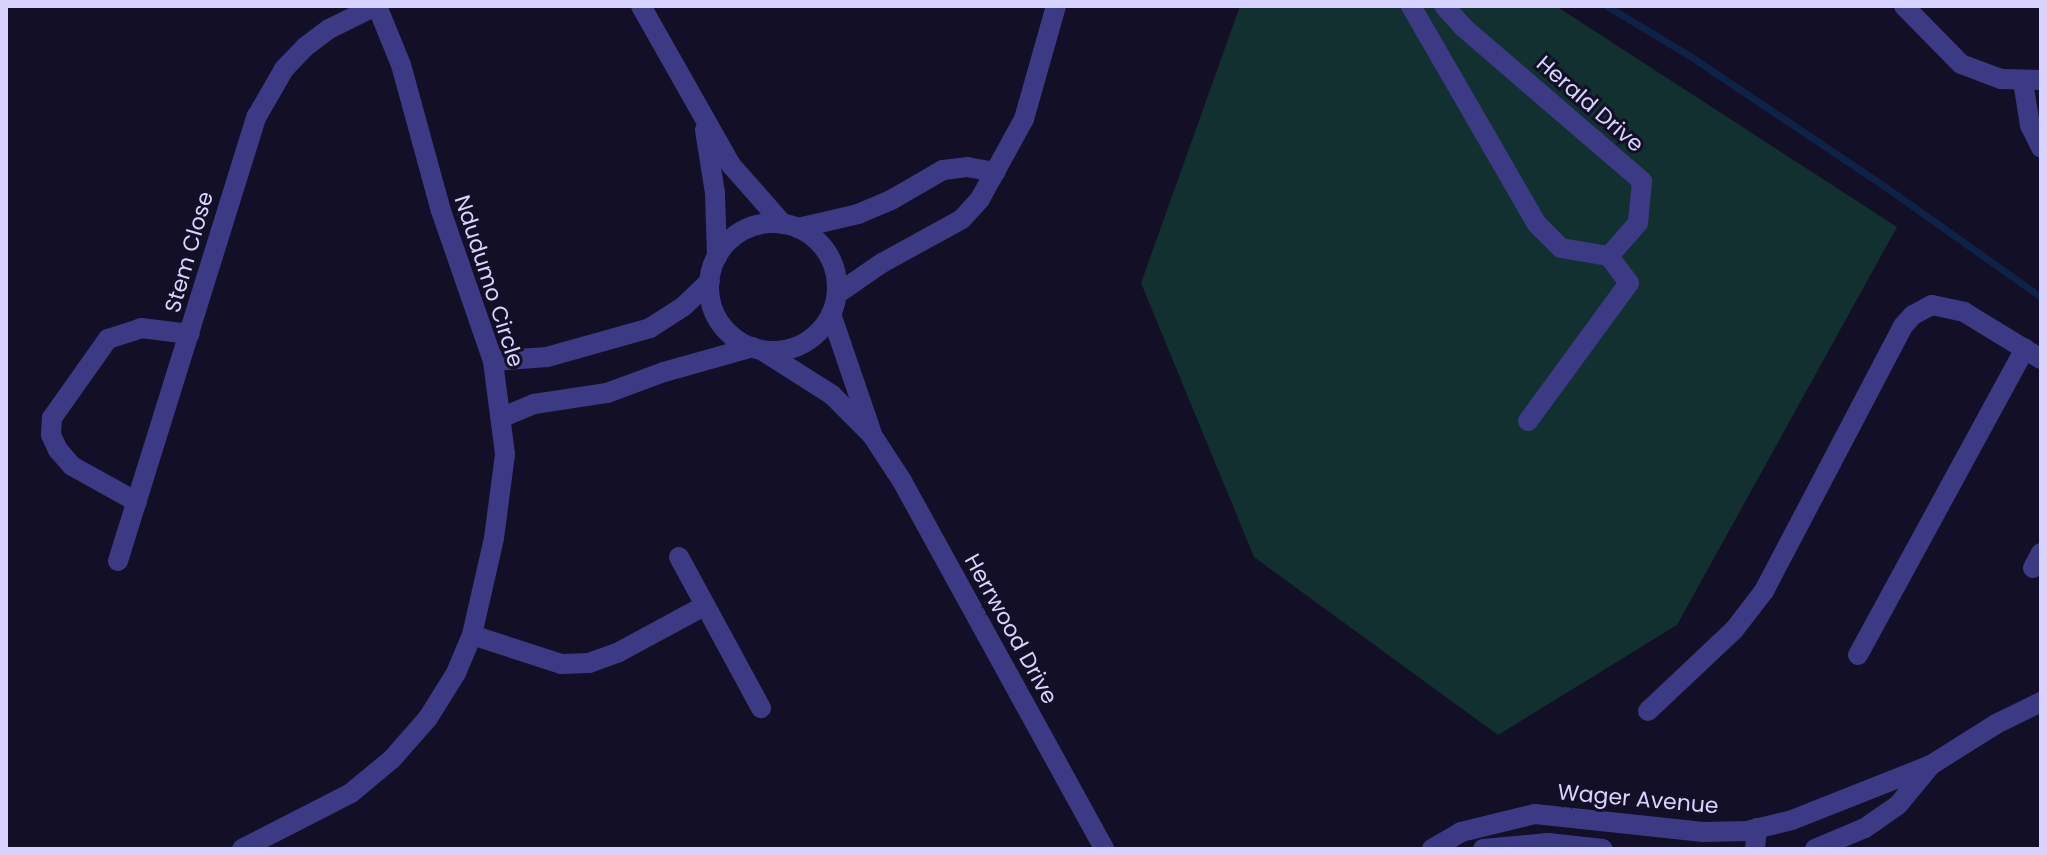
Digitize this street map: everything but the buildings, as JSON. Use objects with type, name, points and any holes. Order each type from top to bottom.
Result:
[{"type":"street","name":"Stem Close","points":[[118,561],[190,334],[242,154],[269,91],[305,47],[329,29],[376,6]]},
{"type":"street","name":"Ndudumo Circle","points":[[242,849],[351,793],[392,759],[428,718],[456,673],[472,635],[501,489],[505,454],[503,417],[493,361],[441,211],[401,65],[376,6]]},
{"type":"street","points":[[641,6],[731,165],[790,226],[815,239],[828,255],[835,274],[834,304]]},
{"type":"street","points":[[503,417],[534,404],[607,393],[664,372],[758,349],[784,350],[804,343],[820,331],[834,304],[882,263],[962,219],[996,172],[1035,90],[1056,6]]},
{"type":"street","points":[[1411,6],[1537,224],[1561,248],[1609,256],[1629,283],[1528,421]]},
{"type":"street","name":"Herald Drive","points":[[1444,6],[1464,28],[1642,181],[1638,223],[1609,256]]},
{"type":"street","points":[[1904,6],[1961,64],[1991,76],[2032,81],[2030,125],[2041,148]]},
{"type":"street","points":[[703,118],[715,193],[717,257],[710,281],[713,312],[725,330],[758,349]]},
{"type":"street","points":[[717,257],[737,234],[757,225],[790,226],[858,214],[891,200],[943,170],[967,167],[996,172]]},
{"type":"street","points":[[493,361],[547,357],[650,328],[684,306],[710,281]]},
{"type":"street","name":"Herrwood Drive","points":[[834,304],[872,435]]},
{"type":"street","points":[[1648,711],[1734,630],[1764,591],[1903,326],[1913,315],[1932,305],[1947,306],[1964,312],[2033,354],[1858,655]]},
{"type":"street","points":[[137,502],[97,483],[72,466],[54,442],[52,418],[108,339],[141,328],[190,334]]},
{"type":"street","name":"Herrwood Drive","points":[[758,349],[832,395],[872,435],[902,481],[1104,849]]},
{"type":"street","points":[[679,557],[761,708]]},
{"type":"street","points":[[472,635],[561,664],[589,663],[619,652],[704,606]]},
{"type":"street","name":"Wager Avenue","points":[[1432,849],[1461,832],[1535,814],[1715,840],[1756,839],[1931,765],[1996,724],[2041,702]]},
{"type":"street","name":"Wager Avenue","points":[[1815,849],[1865,828],[1898,805],[1931,765]]},
{"type":"street","points":[[1483,849],[1548,843],[1603,849]]},
{"type":"green space","points":[[1240,6],[1556,6],[1897,227],[1677,625],[1498,735],[1254,557],[1141,283]]},
{"type":"waterway","points":[[1607,6],[1687,54],[1887,188],[2041,297]]}]
